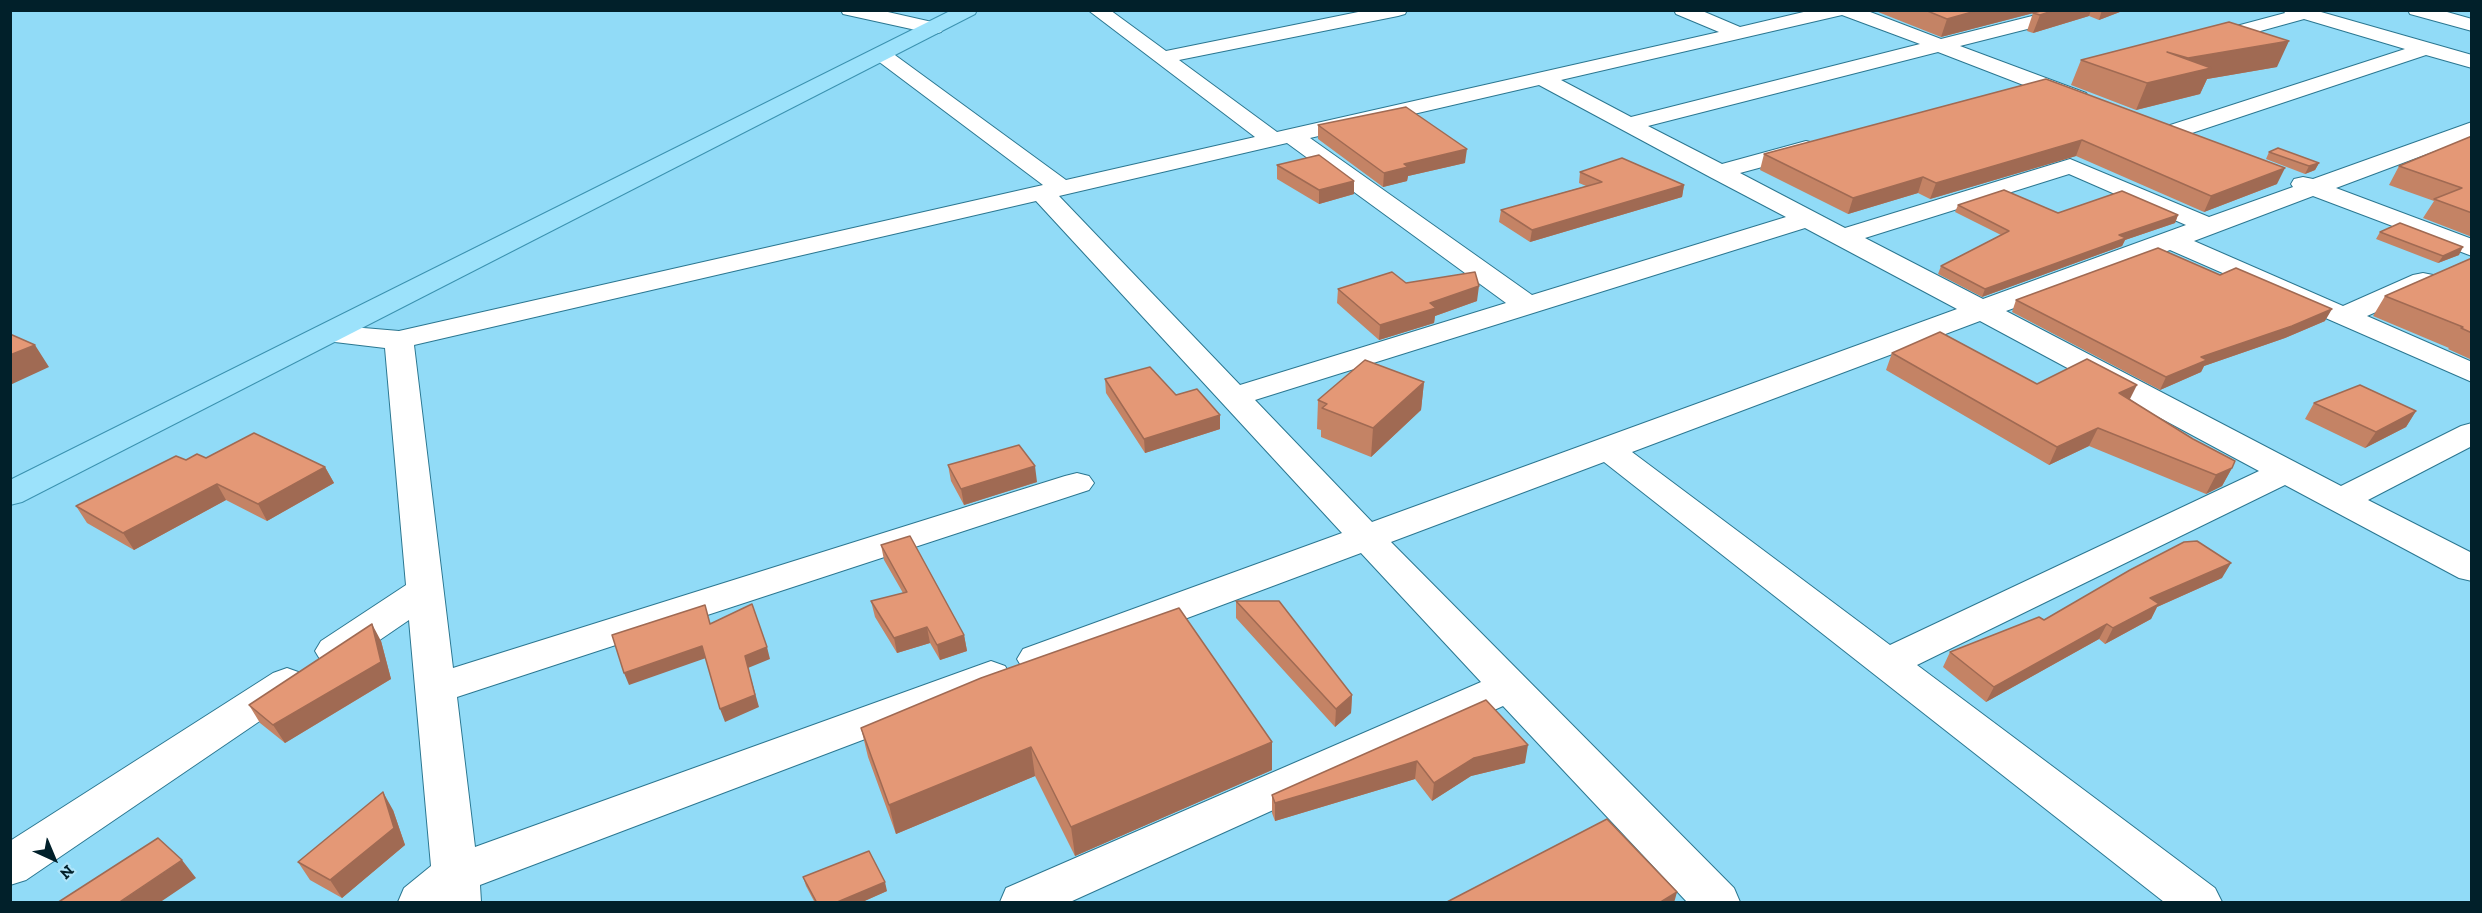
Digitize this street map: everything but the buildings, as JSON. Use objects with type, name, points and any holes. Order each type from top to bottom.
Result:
[{"type":"main road","points":[[10,494],[968,10]]},
{"type":"street","points":[[850,10],[934,28]]},
{"type":"street","points":[[1097,10],[1161,58],[1283,138],[1527,305]]},
{"type":"street","points":[[1161,58],[1398,10]]},
{"type":"street","points":[[1683,10],[1738,33]]},
{"type":"street","points":[[328,334],[399,340],[1839,10]]},
{"type":"street","points":[[1846,10],[2094,105]]},
{"type":"street","points":[[1628,124],[2080,10]]},
{"type":"street","points":[[2417,10],[2466,21]]},
{"type":"street","points":[[2189,44],[2298,12],[2472,62]]},
{"type":"street","points":[[2169,133],[2424,49]]},
{"type":"street","points":[[880,54],[1052,190],[1233,397],[1717,903]]},
{"type":"street","points":[[2006,94],[2075,75]]},
{"type":"street","points":[[1541,78],[2472,569]]},
{"type":"street","points":[[2148,125],[2202,146]]},
{"type":"street","points":[[421,903],[1366,537],[2472,129]]},
{"type":"street","points":[[1718,172],[1822,144]]},
{"type":"street","points":[[1842,237],[2070,166],[2209,226]]},
{"type":"street","points":[[2279,175],[2472,248]]},
{"type":"street","points":[[1233,397],[1807,219]]},
{"type":"street","points":[[2170,240],[2472,373]]},
{"type":"street","points":[[2343,316],[2472,261]]},
{"type":"street","points":[[399,340],[456,888]]},
{"type":"street","points":[[2340,500],[2472,433]]},
{"type":"street","points":[[1606,448],[2198,903]]},
{"type":"street","points":[[1886,663],[2286,471]]},
{"type":"street","points":[[436,689],[1077,483]]},
{"type":"street","points":[[10,866],[426,590]]},
{"type":"street","points":[[1033,901],[1509,686]]}]
